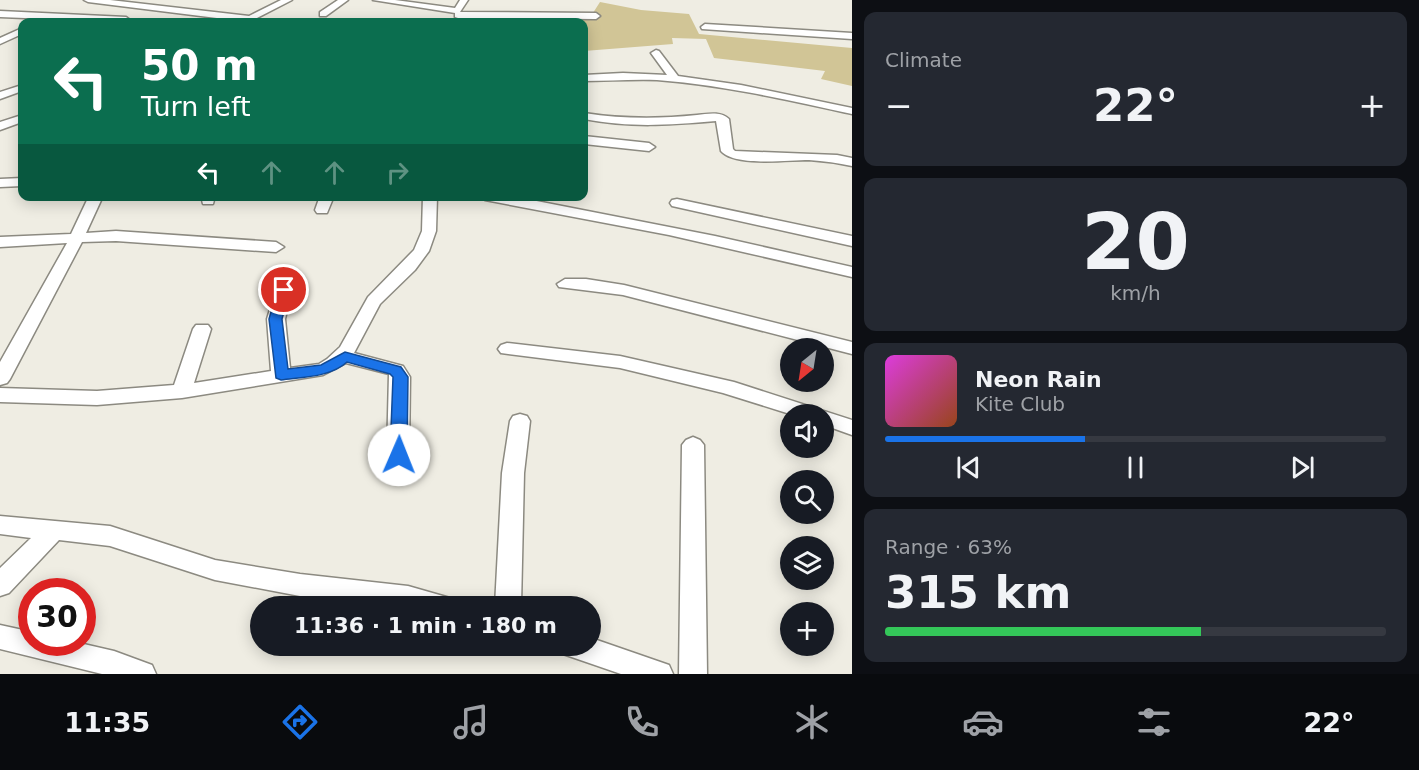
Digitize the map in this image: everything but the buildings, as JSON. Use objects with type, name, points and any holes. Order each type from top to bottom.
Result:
[{"type":"street","points":[[88,0],[232,18]]},
{"type":"street","points":[[174,9],[188,0]]},
{"type":"street","points":[[249,18],[288,0]]},
{"type":"street","points":[[323,14],[344,0]]},
{"type":"street","points":[[377,0],[461,9],[596,16]]},
{"type":"street","points":[[0,14],[94,18]]},
{"type":"street","points":[[56,18],[61,16]]},
{"type":"street","points":[[705,27],[852,36]]},
{"type":"street","points":[[1,41],[18,33]]},
{"type":"street","points":[[656,53],[676,80]]},
{"type":"street","points":[[588,78],[630,76],[676,80],[752,90],[852,111]]},
{"type":"street","points":[[0,96],[18,89]]},
{"type":"street","points":[[588,117],[620,122],[651,123],[717,117],[723,119],[727,151],[732,154],[795,158],[832,156],[852,162]]},
{"type":"street","points":[[0,126],[18,119]]},
{"type":"street","points":[[588,140],[649,147]]},
{"type":"street","points":[[0,183],[18,182]]},
{"type":"street","points":[[0,379],[67,259],[94,201]]},
{"type":"street","points":[[0,395],[97,398],[182,391],[322,369],[336,364],[345,357],[373,303],[419,254],[427,242],[430,201]]},
{"type":"street","points":[[512,201],[645,226],[784,255],[852,272]]},
{"type":"street","points":[[677,203],[852,241]]},
{"type":"street","points":[[0,242],[77,237],[158,238],[276,247]]},
{"type":"street","points":[[565,284],[586,284],[624,290],[852,348]]},
{"type":"street","points":[[281,375],[276,319],[284,290]]},
{"type":"street","points":[[182,391],[202,329]]},
{"type":"street","points":[[507,349],[620,362],[727,387],[781,404]]},
{"type":"street","points":[[345,357],[396,370],[400,377],[399,455]]},
{"type":"street","points":[[508,596],[513,473],[520,421]]},
{"type":"street","points":[[834,422],[852,428]]},
{"type":"street","points":[[693,445],[693,674]]},
{"type":"street","points":[[0,525],[110,536],[215,570],[300,585],[399,596]]},
{"type":"street","points":[[0,585],[54,530]]},
{"type":"street","points":[[0,637],[114,664],[142,674]]},
{"type":"street","points":[[601,654],[659,674]]},
{"type":"shaded area","points":[[600,2],[641,10],[689,14],[699,34],[852,48],[852,86],[821,79],[825,71],[714,58],[706,39],[672,38],[673,44],[588,51],[588,18],[540,18],[542,16],[591,16]]},
{"type":"route","points":[[284,290],[276,319],[281,375],[322,369],[336,364],[345,357],[396,370],[400,377],[399,455]]}]
